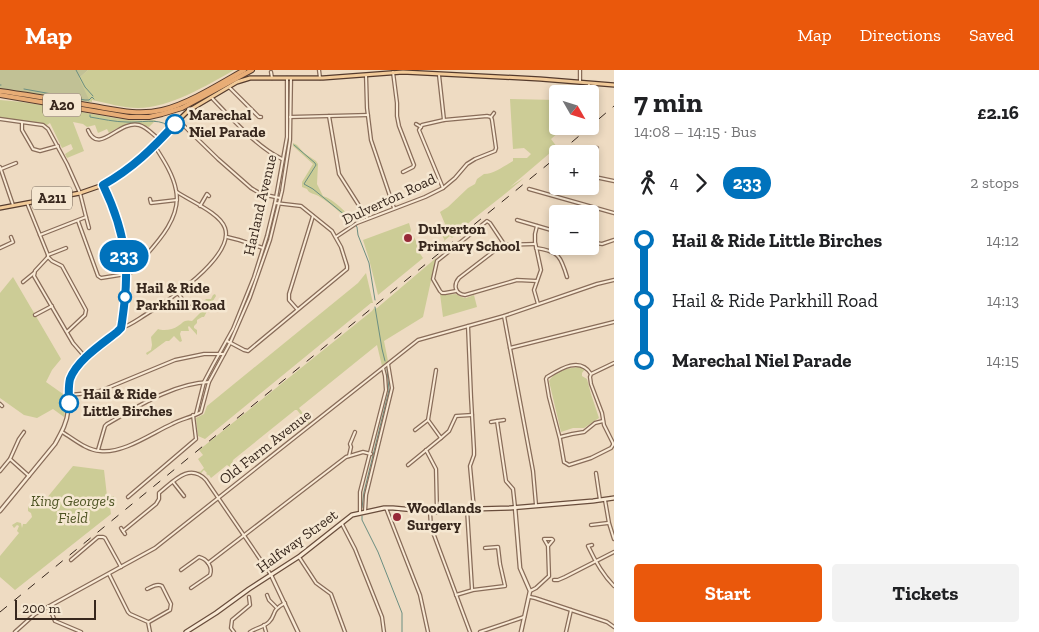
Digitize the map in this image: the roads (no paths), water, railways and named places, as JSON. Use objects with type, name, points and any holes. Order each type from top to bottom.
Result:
[{"type":"highway","name":"A20","points":[[0,91],[122,112],[151,112],[178,105],[244,70]]},
{"type":"highway","name":"A20","points":[[0,95],[129,117],[149,117],[182,108],[252,70]]},
{"type":"main road","name":"A211","points":[[0,208],[80,193],[103,185],[132,166],[188,111],[244,80],[419,72],[439,75],[614,85]]},
{"type":"main road","name":"Halfway Street","points":[[186,632],[299,557],[352,514],[386,508],[437,512],[515,508],[614,498]]},
{"type":"street","points":[[320,70],[320,78]]},
{"type":"street","points":[[481,70],[481,76]]},
{"type":"street","points":[[580,70],[580,82]]},
{"type":"street","points":[[271,72],[272,78]]},
{"type":"street","points":[[393,72],[399,126],[414,165],[403,172]]},
{"type":"street","points":[[365,74],[372,148],[394,208]]},
{"type":"street","points":[[439,75],[444,120]]},
{"type":"street","name":"Harland Avenue","points":[[195,415],[200,414],[209,382],[230,343],[250,297],[267,249],[279,204],[291,136],[289,78]]},
{"type":"street","name":"Harland Avenue","points":[[128,497],[196,439],[195,415],[204,382],[227,341],[264,248],[284,159],[287,135],[289,78]]},
{"type":"street","points":[[229,87],[261,117]]},
{"type":"street","points":[[211,97],[266,150],[287,160]]},
{"type":"street","points":[[443,188],[419,130],[422,125],[444,120],[491,117],[494,113]]},
{"type":"street","points":[[287,118],[368,115]]},
{"type":"street","points":[[329,116],[339,174],[367,218]]},
{"type":"street","name":"Dulverton Road","points":[[336,237],[367,218],[425,197],[443,188],[467,164],[495,150],[491,117]]},
{"type":"street","points":[[0,119],[46,127],[48,129],[80,193],[89,228]]},
{"type":"street","points":[[178,120],[250,188],[259,194],[280,198]]},
{"type":"street","points":[[22,123],[22,130],[33,149],[40,151],[58,146]]},
{"type":"street","points":[[416,124],[421,127]]},
{"type":"street","points":[[88,130],[91,136],[97,140],[104,140],[123,127],[139,125],[146,128],[159,140]]},
{"type":"street","points":[[78,220],[98,276],[101,278],[126,275],[163,236],[172,220],[177,200],[177,192],[169,171],[154,145]]},
{"type":"street","points":[[13,205],[0,168],[16,163]]},
{"type":"street","points":[[599,178],[614,181]]},
{"type":"street","points":[[103,185],[117,221],[122,241],[126,275],[121,328]]},
{"type":"street","points":[[529,188],[614,213]]},
{"type":"street","points":[[0,511],[55,444],[62,432],[66,422],[69,385],[73,373],[86,358],[121,328],[156,309],[195,280],[216,257],[223,246],[226,237],[225,228],[220,220],[177,192]]},
{"type":"street","points":[[200,206],[207,194]]},
{"type":"street","points":[[150,199],[150,203],[177,200]]},
{"type":"street","points":[[26,202],[48,256],[52,261],[61,265],[86,310],[85,315],[67,332]]},
{"type":"street","points":[[227,341],[248,351],[347,268],[344,256],[332,231],[303,207],[275,203]]},
{"type":"street","points":[[298,310],[289,300],[289,294],[313,216]]},
{"type":"street","points":[[40,235],[86,217]]},
{"type":"street","points":[[517,220],[549,229]]},
{"type":"street","points":[[456,291],[442,293],[440,291],[433,278],[436,261],[487,221],[490,222],[504,245]]},
{"type":"street","points":[[537,226],[535,244],[542,270],[534,290],[539,304]]},
{"type":"street","points":[[11,237],[15,245]]},
{"type":"street","points":[[226,237],[267,249]]},
{"type":"street","points":[[599,244],[614,240]]},
{"type":"street","points":[[0,248],[13,242]]},
{"type":"street","points":[[535,244],[504,245],[459,278],[455,284],[456,291],[465,296],[517,280],[537,281]]},
{"type":"street","points":[[22,282],[34,273],[48,256],[66,248]]},
{"type":"street","points":[[536,248],[558,256],[562,261],[567,277]]},
{"type":"street","points":[[34,273],[73,343],[86,358]]},
{"type":"street","name":"Old Farm Avenue","points":[[15,632],[35,614],[155,548],[420,339],[504,316],[614,280]]},
{"type":"street","points":[[178,294],[187,306]]},
{"type":"street","points":[[183,309],[191,303]]},
{"type":"street","points":[[35,315],[52,306]]},
{"type":"street","points":[[504,316],[534,471],[536,506]]},
{"type":"street","points":[[510,348],[614,322]]},
{"type":"street","points":[[468,326],[474,450],[470,466],[474,509]]},
{"type":"street","points":[[69,395],[100,391],[175,360],[204,354],[224,354]]},
{"type":"street","points":[[591,374],[614,363]]},
{"type":"street","points":[[365,512],[366,495],[392,388],[388,364]]},
{"type":"street","points":[[576,365],[588,370],[591,374],[590,381],[613,446],[594,457],[569,465],[564,462],[546,379],[562,368],[576,365]]},
{"type":"street","points":[[360,512],[360,492],[386,390],[383,368]]},
{"type":"street","points":[[436,370],[428,420],[441,438]]},
{"type":"street","points":[[98,451],[104,427],[107,424],[141,404],[176,389],[209,382]]},
{"type":"street","points":[[62,432],[88,448],[98,451],[110,451],[126,447],[174,423],[195,415]]},
{"type":"street","points":[[408,465],[449,431],[456,416],[472,415]]},
{"type":"street","points":[[414,430],[428,420]]},
{"type":"street","points":[[491,422],[504,420]]},
{"type":"street","points":[[497,421],[506,481],[513,489],[520,568],[530,591],[521,632]]},
{"type":"street","points":[[560,437],[584,432],[595,423],[603,421]]},
{"type":"street","points":[[0,471],[10,459],[24,432]]},
{"type":"street","points":[[349,456],[350,444],[355,432]]},
{"type":"street","points":[[346,442],[350,444]]},
{"type":"street","points":[[426,450],[436,469],[437,512]]},
{"type":"street","points":[[208,563],[349,456],[363,452],[371,454]]},
{"type":"street","points":[[10,459],[29,476]]},
{"type":"street","points":[[123,531],[156,504],[160,493],[184,473],[199,475],[206,480],[219,498],[271,575],[298,632]]},
{"type":"street","points":[[596,473],[600,500]]},
{"type":"street","points":[[173,482],[184,496]]},
{"type":"street","points":[[605,500],[614,539]]},
{"type":"street","points":[[386,508],[420,595],[428,632]]},
{"type":"street","points":[[467,509],[472,590]]},
{"type":"street","points":[[430,512],[432,527],[470,632]]},
{"type":"street","points":[[341,522],[351,539],[382,616],[384,632]]},
{"type":"street","points":[[591,525],[609,522]]},
{"type":"street","points":[[121,528],[125,534]]},
{"type":"street","points":[[71,560],[98,537],[101,537],[105,538],[121,568]]},
{"type":"street","points":[[585,547],[590,545],[595,562],[614,586]]},
{"type":"street","points":[[530,591],[549,576],[548,546]]},
{"type":"street","points":[[456,595],[472,590],[503,587],[505,585],[498,547],[485,548]]},
{"type":"street","points":[[554,580],[565,577],[614,552]]},
{"type":"street","points":[[299,557],[316,583],[331,594],[345,632]]},
{"type":"street","points":[[180,570],[199,558],[204,559],[208,563],[211,569],[210,575],[191,588]]},
{"type":"street","points":[[109,574],[128,612],[148,622]]},
{"type":"street","points":[[147,589],[159,584],[162,586],[172,607],[148,622]]},
{"type":"street","points":[[267,595],[277,608]]},
{"type":"street","points":[[234,632],[231,628],[232,620],[248,607],[250,604],[249,597]]},
{"type":"street","points":[[529,597],[609,623],[614,627]]},
{"type":"street","points":[[250,632],[272,620],[277,608],[285,603]]},
{"type":"street","points":[[49,607],[55,621],[81,632]]},
{"type":"street","points":[[566,632],[572,610]]},
{"type":"street","points":[[480,632],[524,617]]},
{"type":"street","points":[[148,622],[150,632]]},
{"type":"street","points":[[264,625],[266,632]]},
{"type":"waterway","points":[[76,70],[85,87],[93,96]]},
{"type":"waterway","points":[[24,89],[85,100],[89,100],[92,97],[94,99]]},
{"type":"waterway","points":[[90,115],[90,117],[113,121],[154,121],[167,125]]},
{"type":"waterway","points":[[294,145],[316,165],[304,184],[313,189],[357,227],[358,235],[369,263],[375,300]]},
{"type":"waterway","points":[[375,307],[385,361]]},
{"type":"waterway","points":[[362,508],[364,492],[389,390],[387,369]]},
{"type":"waterway","points":[[362,516],[362,520],[378,552],[402,613],[402,632]]},
{"type":"railway","points":[[568,145],[614,106]]},
{"type":"railway","points":[[0,612],[549,163]]},
{"type":"place","name":"Marechal Niel Parade","points":[[175,124]]},
{"type":"place","name":"Dulverton Primary School","points":[[408,238]]},
{"type":"place","name":"Hail & Ride Parkhill Road","points":[[125,297]]},
{"type":"place","name":"Hail & Ride Little Birches","points":[[69,403]]},
{"type":"place","name":"Woodlands Surgery","points":[[397,517]]},
{"type":"park label","name":"King George's Field","points":[[73,510]]}]
